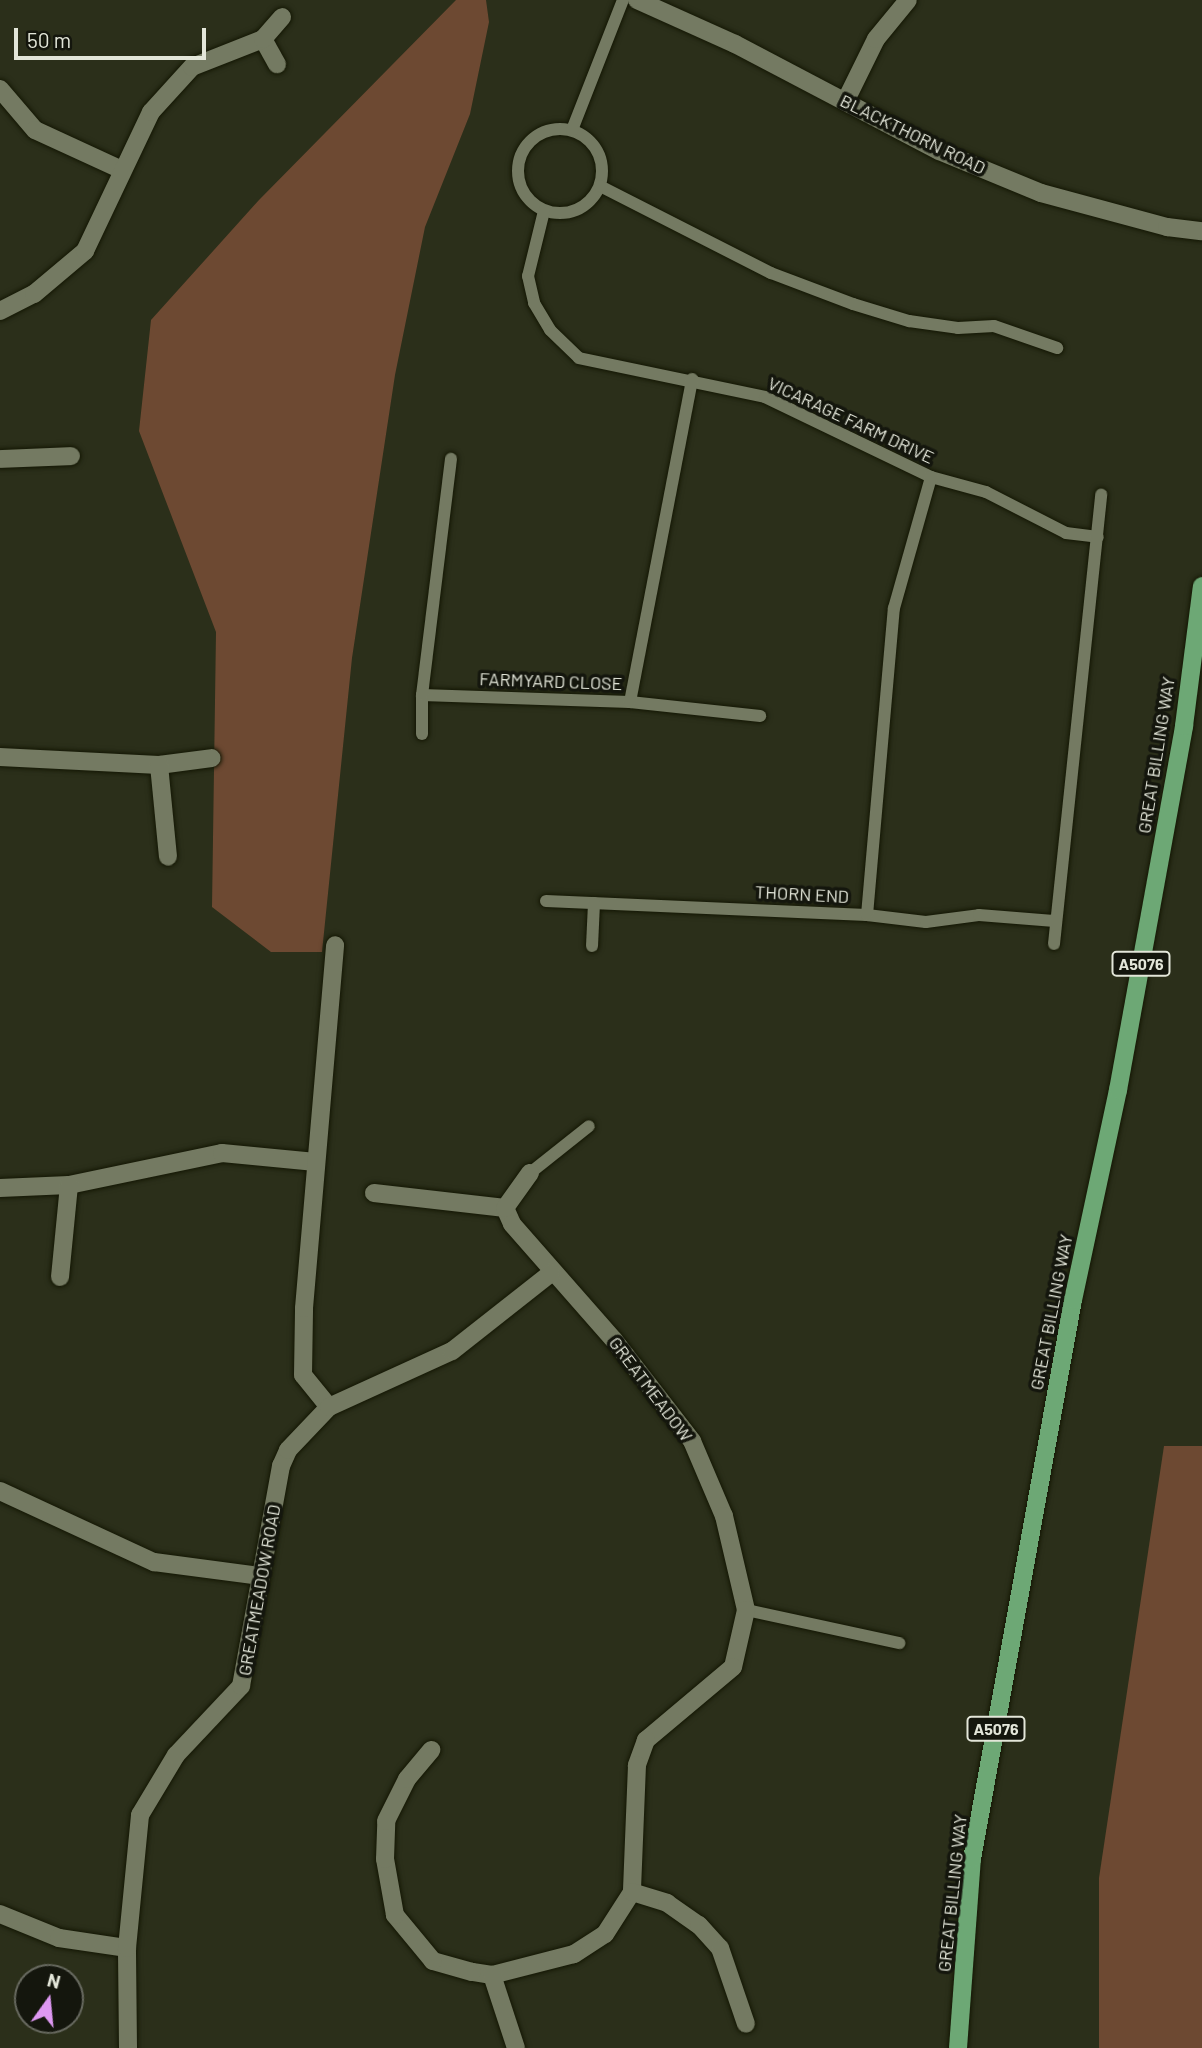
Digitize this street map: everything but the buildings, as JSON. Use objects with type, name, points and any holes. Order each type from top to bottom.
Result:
[{"type":"main road","name":"GREAT BILLING WAY","points":[[958,2048],[972,1859],[1065,1341],[1118,1090],[1184,726],[1202,586]]},
{"type":"street","name":"BLACKTHORN ROAD","points":[[637,0],[735,44],[939,151],[1041,193],[1167,227],[1202,231]]},
{"type":"street","points":[[845,102],[876,39],[908,0]]},
{"type":"street","points":[[0,311],[34,293],[85,251],[151,112],[192,67],[263,39],[282,17]]},
{"type":"street","points":[[263,39],[277,64]]},
{"type":"street","points":[[0,89],[35,130],[122,170]]},
{"type":"street","points":[[0,460],[71,456]]},
{"type":"street","points":[[0,757],[159,765],[212,758]]},
{"type":"street","points":[[159,765],[168,857]]},
{"type":"street","points":[[330,1408],[303,1375],[303,1308],[335,945]]},
{"type":"street","points":[[0,1188],[69,1185],[222,1153],[316,1162]]},
{"type":"street","points":[[374,1193],[505,1208],[530,1173]]},
{"type":"street","points":[[60,1277],[69,1185]]},
{"type":"street","name":"GREATMEADOW","points":[[505,1208],[512,1224],[551,1273],[614,1340],[692,1441],[724,1516],[746,1610],[733,1667],[646,1740],[637,1765],[632,1892]]},
{"type":"street","name":"GREATMEADOW ROAD","points":[[128,2048],[127,1948],[140,1815],[176,1755],[241,1686],[281,1466],[288,1450],[330,1408],[452,1351],[551,1273]]},
{"type":"street","points":[[0,1491],[154,1562],[261,1576]]},
{"type":"street","points":[[431,1750],[407,1779],[386,1821],[385,1859],[395,1915],[433,1961],[492,1975],[574,1954],[605,1934],[632,1892],[667,1903],[699,1925],[720,1948],[746,2024]]},
{"type":"street","points":[[0,1914],[59,1938],[127,1948]]},
{"type":"street","points":[[492,1975],[516,2048]]},
{"type":"lane","points":[[572,130],[623,0]]},
{"type":"lane","points":[[572,130],[595,147],[601,161],[600,186],[581,208],[567,213],[544,211],[522,191],[517,177],[519,156],[538,134],[572,130]]},
{"type":"lane","points":[[600,186],[771,273],[853,304],[909,321],[958,328],[994,326],[1057,348]]},
{"type":"lane","name":"VICARAGE FARM DRIVE","points":[[544,211],[528,276],[534,303],[550,330],[579,358],[692,379],[765,397],[931,477],[986,492],[1066,533],[1098,537]]},
{"type":"lane","name":"FARMYARD CLOSE","points":[[422,695],[630,702],[692,379]]},
{"type":"lane","points":[[422,734],[422,695],[451,459]]},
{"type":"lane","points":[[867,915],[894,608],[931,477]]},
{"type":"lane","points":[[1054,944],[1101,494]]},
{"type":"lane","points":[[630,702],[760,716]]},
{"type":"lane","name":"THORN END","points":[[545,901],[867,915],[926,922],[979,915],[1056,921]]},
{"type":"lane","points":[[592,946],[594,903]]},
{"type":"lane","points":[[530,1173],[589,1126]]},
{"type":"lane","points":[[746,1610],[899,1643]]},
{"type":"shaded area","points":[[456,0],[486,0],[489,22],[470,114],[425,227],[395,375],[352,658],[322,952],[271,952],[212,907],[216,632],[139,431],[151,320],[259,200]]},
{"type":"shaded area","points":[[1164,1446],[1202,1446],[1202,2048],[1099,2048],[1099,1878]]}]
